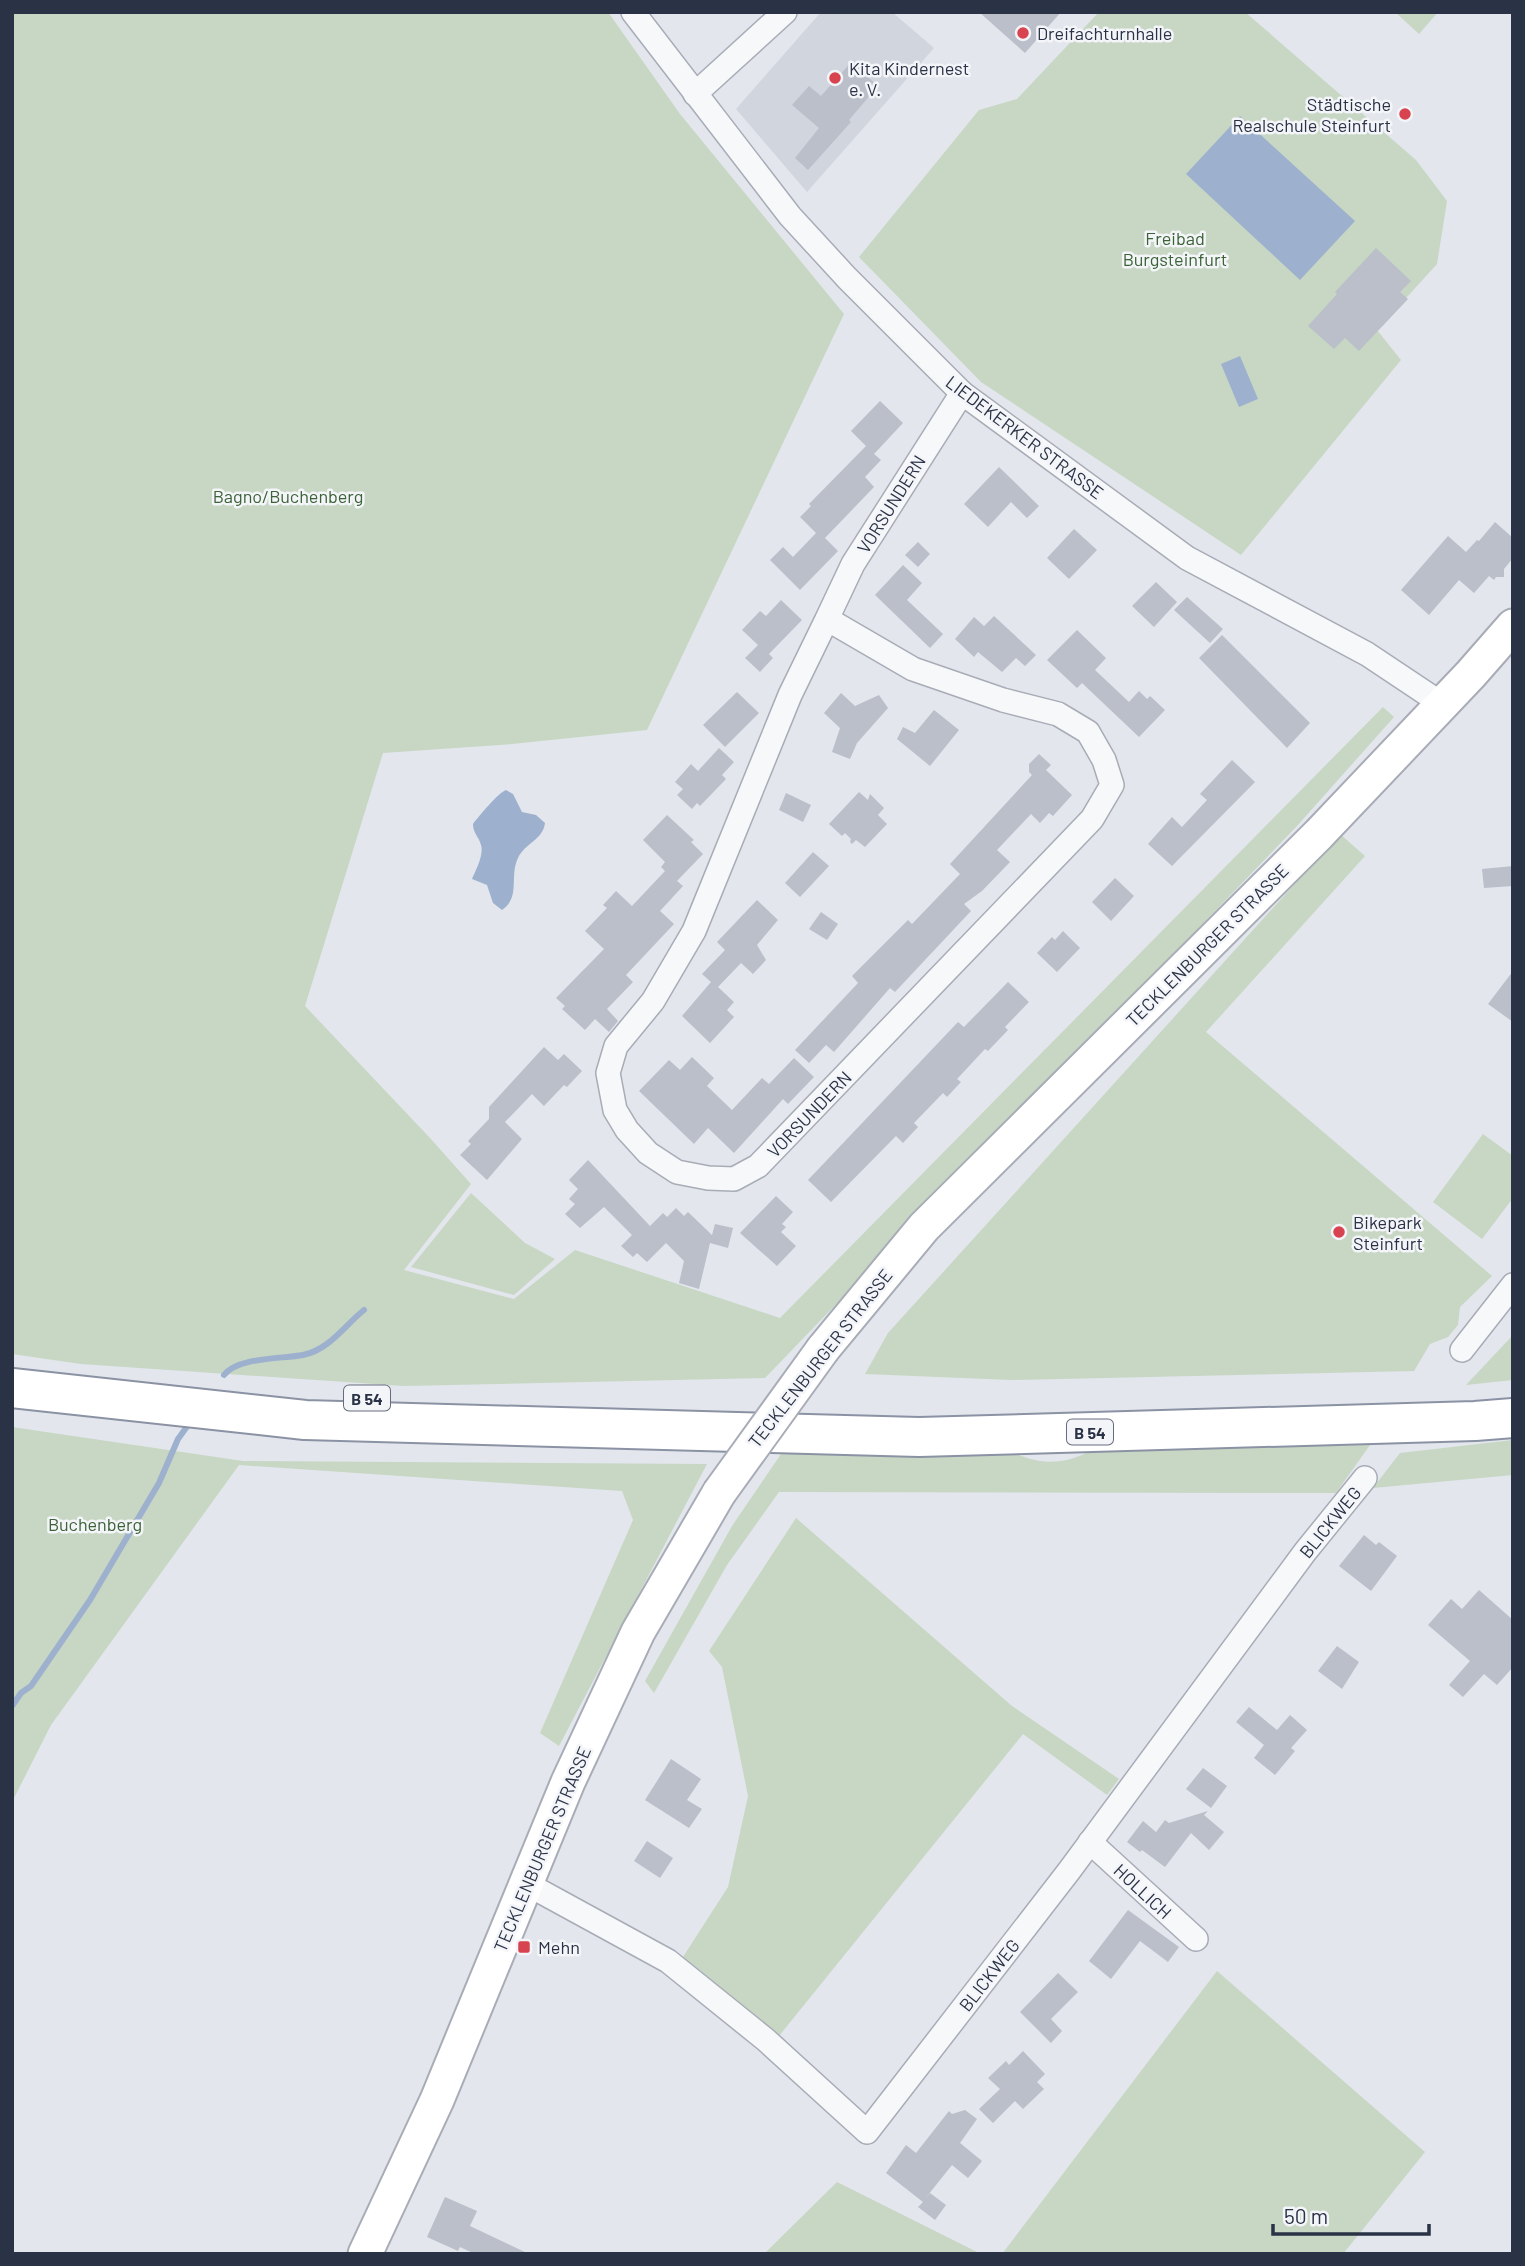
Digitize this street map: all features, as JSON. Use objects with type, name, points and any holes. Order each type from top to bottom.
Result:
[{"type":"highway","name":"B 54","points":[[12,1365],[305,1396],[920,1418],[1513,1400]]},
{"type":"highway","name":"B 54","points":[[12,1388],[305,1420],[919,1437],[1513,1418]]},
{"type":"main road","name":"TECKLENBURGER STRASSE","points":[[365,2254],[437,2100],[568,1782],[638,1632],[719,1493],[823,1349],[924,1227],[1319,834],[1513,626]]},
{"type":"street","points":[[695,94],[785,12]]},
{"type":"street","name":"LIEDEKERKER STRASSE","points":[[638,14],[695,94],[790,216],[847,278],[962,393],[1187,558],[1367,654],[1442,704]]},
{"type":"street","name":"VORSUNDERN","points":[[827,619],[913,669],[1068,720],[1088,732],[1104,760],[1112,785],[1092,819],[758,1166],[734,1179],[708,1178],[677,1172],[648,1153],[627,1130],[615,1110],[608,1073],[616,1046],[653,1001],[694,932],[790,695],[853,564],[962,393]]},
{"type":"street","points":[[1462,1350],[1513,1285]]},
{"type":"street","name":"BLICKWEG","points":[[527,1884],[668,1961],[766,2040],[867,2132],[1090,1842],[1305,1552],[1366,1478]]},
{"type":"street","name":"HOLLICH","points":[[1090,1842],[1196,1939]]},
{"type":"shaded area","name":"Kita Kindernest e. V.","points":[[821,12],[892,12],[934,48],[807,192],[736,109]]},
{"type":"green space","name":"Bagno/Buchenberg","points":[[12,12],[608,12],[680,114],[844,314],[647,730],[512,744],[383,753],[305,1006],[471,1184],[404,1270],[514,1299],[575,1250],[780,1318],[1383,707],[1394,717],[1297,826],[765,1378],[404,1386],[81,1364],[12,1354]]},
{"type":"green space","name":"Freibad Burgsteinfurt","points":[[1099,12],[1245,12],[1416,160],[1447,201],[1437,264],[1377,330],[1401,360],[1241,555],[981,382],[859,257],[979,110],[1017,99]]},
{"type":"green space","points":[[1395,12],[1438,12],[1419,34]]},
{"type":"green space","points":[[1340,834],[1365,856],[1206,1032],[1492,1276],[1460,1307],[1458,1325],[1448,1337],[1430,1344],[1414,1371],[1011,1380],[865,1374],[888,1333]]},
{"type":"green space","points":[[1483,1134],[1513,1156],[1513,1198],[1482,1239],[1433,1202]]},
{"type":"green space","points":[[471,1193],[525,1243],[555,1259],[514,1295],[411,1267]]},
{"type":"green space","points":[[1513,1335],[1513,1380],[1466,1385]]},
{"type":"green space","name":"Buchenberg","points":[[12,1427],[243,1461],[707,1464],[559,1746],[540,1733],[633,1520],[622,1491],[239,1465],[51,1725],[12,1802]]},
{"type":"green space","points":[[1513,1440],[1513,1475],[1373,1488],[1400,1453]]},
{"type":"green space","points":[[1370,1445],[1336,1493],[779,1492],[727,1565],[654,1693],[645,1681],[732,1526],[781,1454],[1009,1451],[1031,1459],[1051,1462],[1071,1459],[1092,1450]]},
{"type":"green space","points":[[796,1518],[1012,1706],[1119,1779],[1107,1795],[1023,1734],[779,2036],[683,1957],[728,1887],[748,1796],[722,1667],[709,1651]]},
{"type":"green space","points":[[1217,1971],[1425,2152],[1343,2254],[1002,2254]]},
{"type":"green space","points":[[837,2182],[981,2254],[764,2254]]},
{"type":"water","points":[[1240,116],[1355,221],[1300,280],[1186,174]]},
{"type":"water","points":[[1240,356],[1258,399],[1239,407],[1221,364]]},
{"type":"water","points":[[506,790],[513,794],[522,812],[536,815],[545,823],[541,834],[518,858],[513,893],[508,905],[502,910],[493,903],[487,885],[472,879],[482,849],[473,824]]},
{"type":"building","name":"Dreifachturnhalle","points":[[979,12],[1061,12],[1025,53]]},
{"type":"building","points":[[853,60],[878,86],[849,120],[851,122],[808,170],[795,158],[819,128],[792,105],[809,86],[821,96]]},
{"type":"building","points":[[1376,248],[1411,281],[1400,292],[1408,299],[1359,351],[1345,338],[1334,349],[1308,326]]},
{"type":"building","points":[[880,401],[903,423],[874,454],[881,460],[865,477],[874,487],[825,538],[838,551],[800,590],[770,560],[783,547],[793,557],[816,533],[800,517],[811,506],[809,504],[866,446],[851,431]]},
{"type":"building","points":[[999,467],[1039,506],[1027,518],[1011,502],[988,527],[964,504]]},
{"type":"building","points":[[1495,522],[1513,538],[1513,558],[1504,569],[1504,577],[1496,577],[1494,580],[1489,576],[1474,593],[1459,580],[1429,615],[1401,590],[1448,536],[1466,552]]},
{"type":"building","points":[[1074,529],[1097,550],[1069,579],[1047,558]]},
{"type":"building","points":[[918,542],[930,554],[918,567],[905,555]]},
{"type":"building","points":[[903,565],[922,583],[907,600],[943,634],[930,648],[875,595]]},
{"type":"building","points":[[1156,582],[1177,602],[1154,627],[1132,606]]},
{"type":"building","points":[[1187,597],[1223,629],[1210,643],[1174,610]]},
{"type":"building","points":[[781,600],[802,620],[769,654],[773,658],[760,672],[745,658],[758,645],[742,630],[760,611],[766,616]]},
{"type":"building","points":[[994,616],[1036,655],[1025,666],[1016,658],[1002,672],[978,652],[974,657],[955,639],[974,617],[984,626]]},
{"type":"building","points":[[1077,630],[1106,658],[1095,670],[1129,702],[1139,691],[1147,699],[1150,696],[1165,710],[1139,737],[1082,683],[1077,688],[1047,660]]},
{"type":"building","points":[[1222,635],[1310,723],[1287,748],[1199,658]]},
{"type":"building","points":[[737,692],[759,713],[725,747],[703,725]]},
{"type":"building","points":[[841,693],[855,706],[879,695],[888,708],[857,743],[850,759],[832,752],[840,728],[824,713]]},
{"type":"building","points":[[934,710],[959,730],[930,766],[897,739],[903,727],[915,733]]},
{"type":"building","points":[[719,748],[734,762],[722,775],[726,779],[700,806],[697,803],[692,809],[677,795],[683,789],[675,782],[691,764],[698,771]]},
{"type":"building","points":[[1039,754],[1051,765],[1046,770],[1072,795],[1053,816],[1049,813],[1040,823],[1031,814],[997,850],[1010,862],[982,891],[964,904],[971,911],[895,992],[890,988],[834,1052],[826,1045],[809,1063],[795,1050],[858,983],[852,976],[908,920],[912,924],[960,874],[950,864],[1032,775],[1029,772],[1029,764]]},
{"type":"building","points":[[1232,760],[1255,782],[1172,866],[1148,844],[1172,817],[1182,827],[1207,800],[1200,794]]},
{"type":"building","points":[[859,792],[868,800],[870,794],[884,808],[878,815],[887,824],[865,847],[856,840],[852,844],[845,833],[842,836],[829,824]]},
{"type":"building","points":[[786,793],[811,805],[803,822],[779,810]]},
{"type":"building","points":[[667,815],[694,840],[691,842],[703,854],[677,881],[683,886],[660,911],[674,924],[626,975],[633,982],[607,1009],[618,1021],[609,1032],[595,1019],[585,1030],[562,1009],[565,1006],[556,998],[604,949],[585,931],[607,908],[603,905],[616,891],[632,906],[665,871],[661,867],[665,862],[643,840]]},
{"type":"building","points":[[813,852],[829,866],[800,897],[785,883]]},
{"type":"building","points":[[1513,866],[1513,886],[1484,888],[1482,869]]},
{"type":"building","points":[[1115,878],[1134,896],[1111,921],[1092,902]]},
{"type":"building","points":[[757,900],[778,920],[757,945],[766,960],[753,974],[741,963],[718,987],[734,1002],[727,1010],[734,1017],[710,1043],[682,1016],[711,982],[702,974],[725,950],[717,942]]},
{"type":"building","points":[[821,912],[838,924],[827,940],[809,929]]},
{"type":"building","points":[[1063,931],[1080,948],[1057,972],[1037,953],[1052,937],[1055,940]]},
{"type":"building","points":[[1513,971],[1513,1022],[1488,1004]]},
{"type":"building","points":[[1008,982],[1029,1002],[1005,1027],[1008,1030],[988,1051],[985,1049],[957,1079],[961,1082],[947,1097],[943,1093],[914,1123],[918,1127],[903,1143],[896,1136],[831,1202],[808,1180],[958,1022],[964,1027]]},
{"type":"building","points":[[544,1047],[558,1060],[564,1054],[582,1071],[544,1106],[532,1094],[505,1122],[522,1139],[487,1180],[460,1155],[471,1144],[468,1141],[489,1119],[489,1107]]},
{"type":"building","points":[[692,1057],[714,1078],[707,1086],[732,1110],[762,1078],[769,1084],[794,1058],[814,1077],[788,1104],[783,1099],[734,1153],[708,1128],[694,1144],[639,1091],[669,1060],[680,1070]]},
{"type":"building","points":[[588,1160],[650,1226],[663,1213],[667,1217],[676,1208],[684,1216],[688,1212],[712,1235],[715,1224],[733,1228],[728,1248],[710,1243],[699,1289],[679,1283],[684,1261],[666,1243],[647,1262],[637,1253],[633,1257],[621,1246],[632,1235],[604,1207],[580,1228],[565,1214],[575,1204],[569,1199],[578,1189],[569,1180]]},
{"type":"building","points":[[776,1196],[793,1212],[782,1224],[786,1227],[781,1232],[796,1246],[777,1266],[740,1233]]},
{"type":"building","points":[[1364,1535],[1376,1545],[1379,1542],[1397,1556],[1371,1591],[1339,1566]]},
{"type":"building","points":[[1479,1590],[1513,1620],[1513,1667],[1497,1685],[1484,1674],[1463,1697],[1449,1685],[1470,1661],[1428,1625],[1451,1599],[1462,1609]]},
{"type":"building","points":[[1337,1646],[1359,1662],[1342,1689],[1318,1671]]},
{"type":"building","points":[[1249,1707],[1277,1730],[1290,1715],[1307,1730],[1291,1748],[1295,1751],[1275,1775],[1254,1758],[1264,1745],[1236,1722]]},
{"type":"building","points":[[671,1759],[701,1779],[687,1800],[702,1809],[689,1828],[645,1800]]},
{"type":"building","points":[[1203,1768],[1227,1786],[1211,1808],[1186,1789]]},
{"type":"building","points":[[1208,1811],[1204,1815],[1224,1832],[1209,1850],[1191,1833],[1165,1867],[1127,1842],[1143,1821],[1156,1832],[1165,1820],[1169,1823]]},
{"type":"building","points":[[647,1841],[673,1858],[660,1878],[634,1861]]},
{"type":"building","points":[[1128,1910],[1179,1947],[1168,1962],[1140,1941],[1111,1979],[1089,1961]]},
{"type":"building","points":[[1058,1973],[1078,1992],[1051,2019],[1062,2031],[1051,2043],[1020,2012]]},
{"type":"building","points":[[1023,2051],[1045,2074],[1037,2082],[1044,2089],[1023,2109],[1015,2101],[993,2123],[979,2109],[1000,2089],[988,2078],[1006,2061],[1009,2065]]},
{"type":"building","points":[[965,2110],[977,2119],[960,2143],[982,2161],[968,2178],[952,2165],[924,2200],[930,2193],[946,2205],[935,2220],[918,2207],[923,2202],[886,2173],[906,2145],[916,2153],[949,2111],[952,2114]]},
{"type":"building","points":[[445,2197],[477,2211],[470,2226],[529,2254],[475,2254],[460,2247],[458,2251],[427,2237]]},
{"type":"waterway","points":[[224,1375],[239,1365],[303,1355],[321,1348],[364,1310]]},
{"type":"waterway","points":[[12,1706],[21,1693],[31,1686],[90,1600],[159,1483],[178,1439],[191,1421]]},
{"type":"place","name":"Dreifachturnhalle","points":[[1023,33]]},
{"type":"place","name":"Kita Kindernest e. V.","points":[[835,78]]},
{"type":"place","name":"Städtische Realschule Steinfurt","points":[[1405,114]]},
{"type":"place","name":"Bikepark Steinfurt","points":[[1339,1232]]},
{"type":"place","name":"Mehn","points":[[524,1947]]}]
